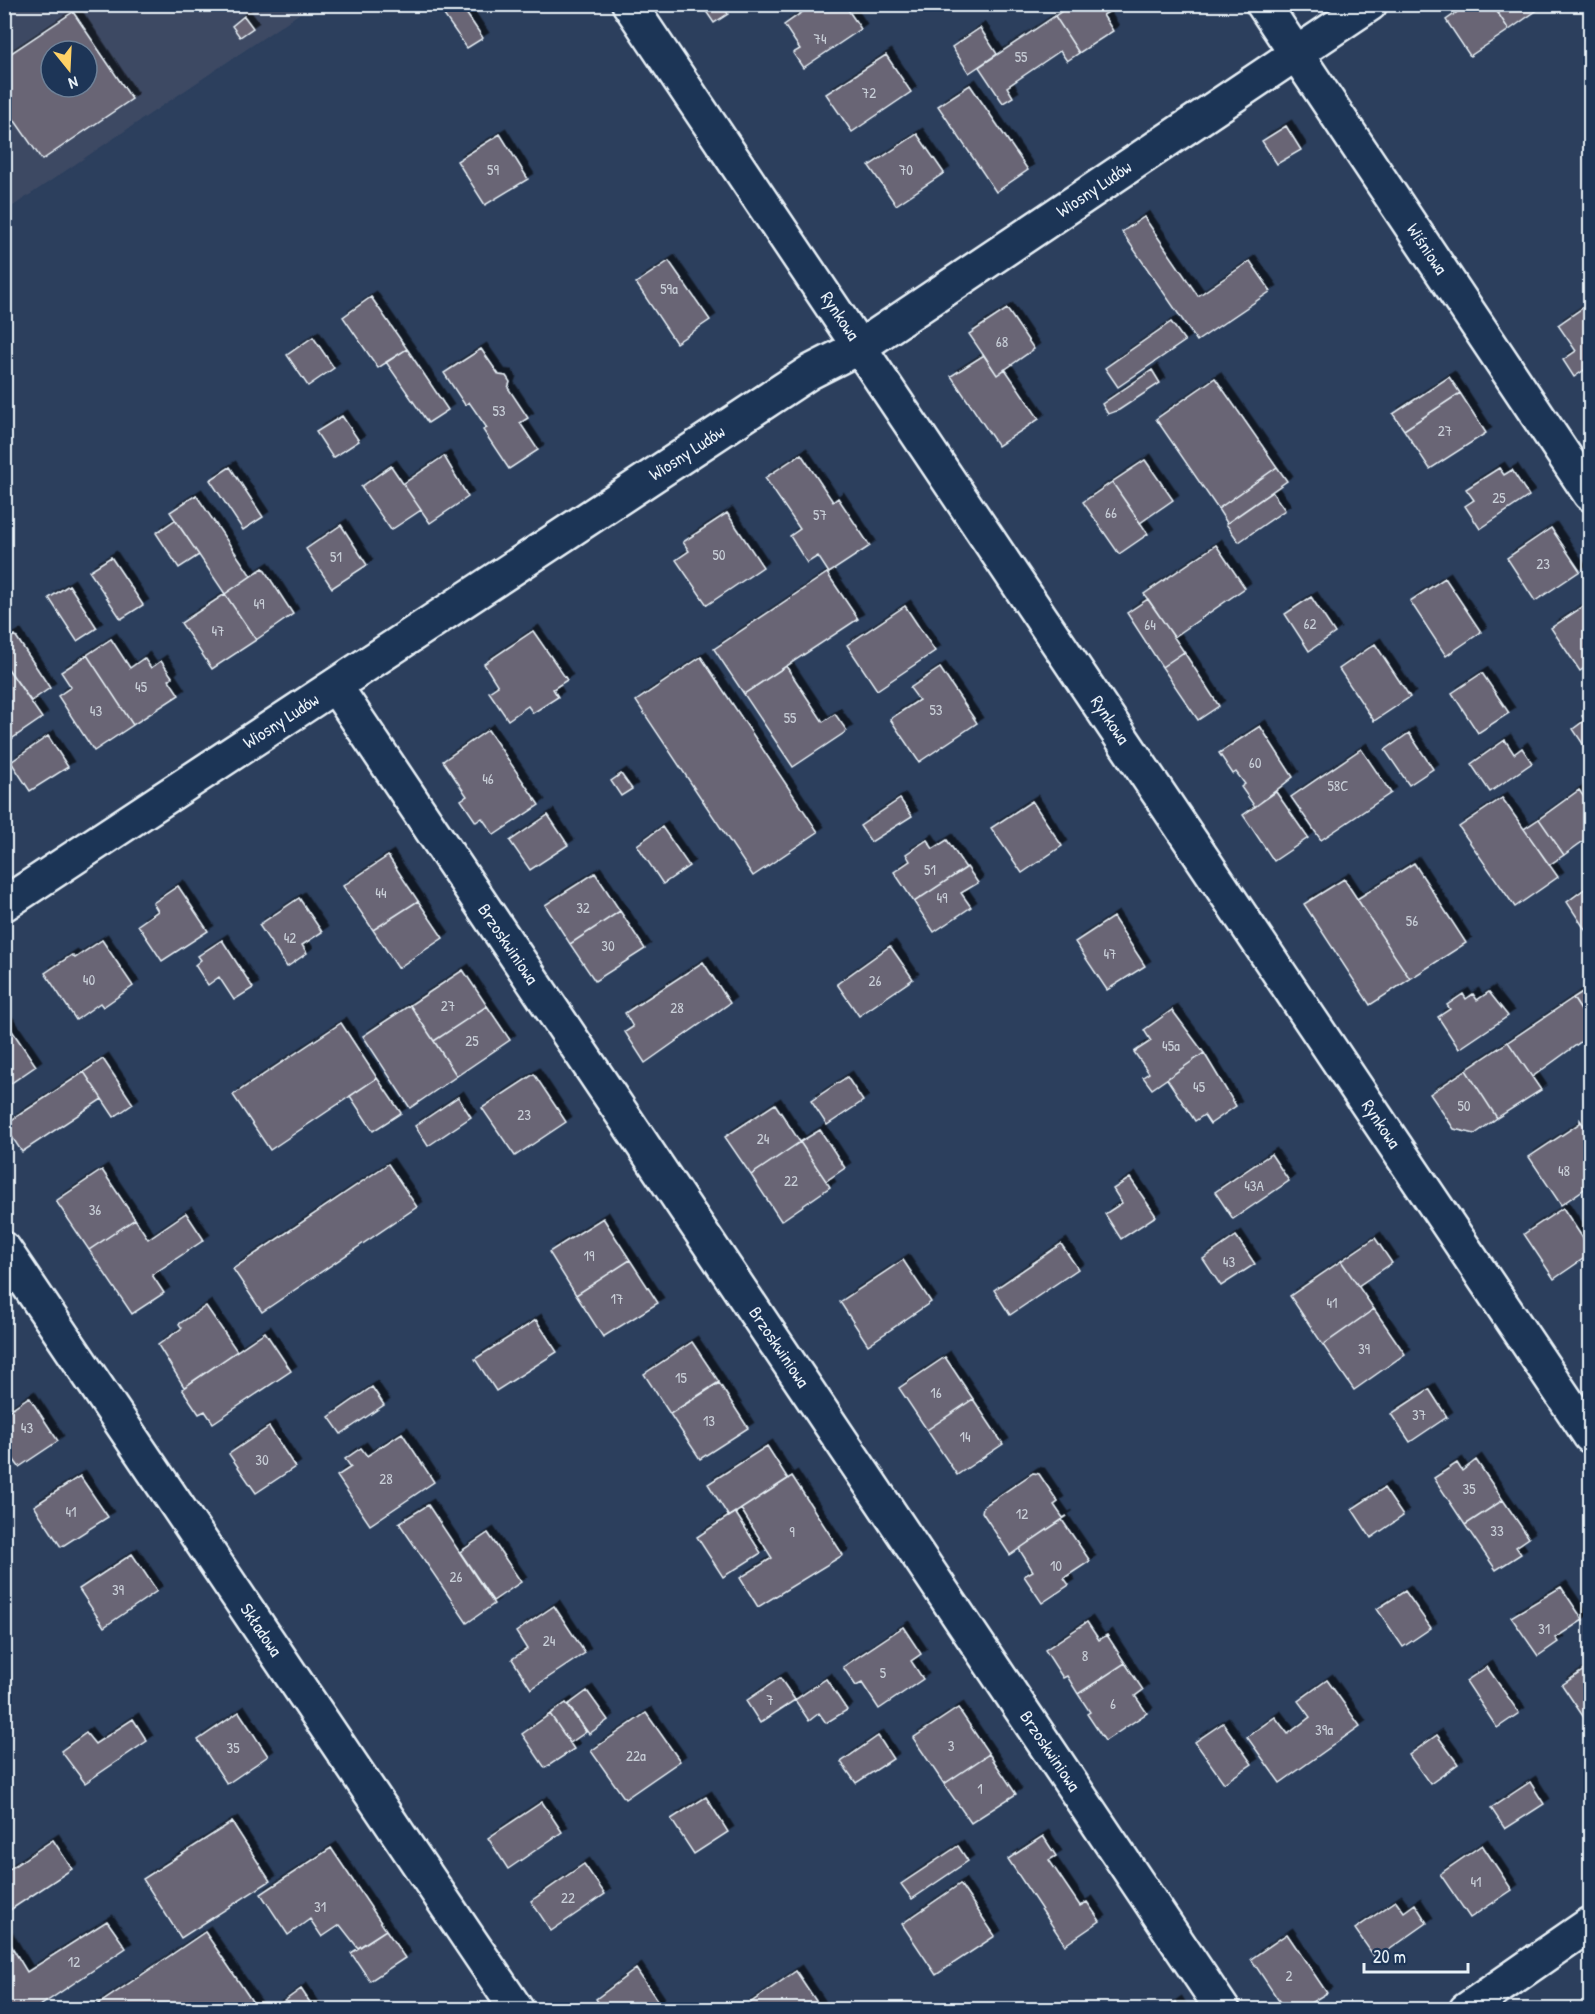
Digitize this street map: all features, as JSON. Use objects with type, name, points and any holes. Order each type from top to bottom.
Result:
[{"type":"street","name":"Rynkowa","points":[[629,4],[861,346],[1590,1436]]},
{"type":"street","name":"Wiśniowa","points":[[1263,4],[1590,494]]},
{"type":"street","name":"Wiosny Ludów","points":[[4,904],[810,372],[861,346],[1370,4]]},
{"type":"street","name":"Brzoskwiniowa","points":[[335,686],[1223,2010]]},
{"type":"street","name":"Składowa","points":[[4,1250],[517,2010]]},
{"type":"street","points":[[1466,2010],[1590,1924]]},
{"type":"shaded area","points":[[4,5],[312,5],[10,208],[4,199]]},
{"type":"building","points":[[460,4],[483,38],[467,48],[437,5]]},
{"type":"building","points":[[701,4],[722,4],[728,14],[714,23]]},
{"type":"building","points":[[814,4],[844,4],[861,29],[803,68],[793,53],[800,49],[784,25]]},
{"type":"building","points":[[1072,4],[1096,4],[1097,7],[1108,4],[1112,10],[1103,15],[1113,31],[1079,53],[1055,16]]},
{"type":"building","points":[[1469,4],[1492,4],[1509,30],[1470,56],[1446,20]]},
{"type":"building","points":[[1492,4],[1546,4],[1509,30]]},
{"type":"building","points":[[73,12],[91,39],[39,39],[39,99],[99,99],[99,50],[132,99],[42,160],[4,105],[4,58]]},
{"type":"building","points":[[244,16],[253,28],[240,37],[232,26]]},
{"type":"building","points":[[1055,16],[1079,53],[1067,61],[1060,51],[1007,87],[1013,97],[1003,103],[979,67]]},
{"type":"building","points":[[980,28],[997,54],[969,73],[952,47]]},
{"type":"building","points":[[886,55],[911,92],[852,132],[826,94]]},
{"type":"building","points":[[970,85],[1028,170],[996,192],[938,106]]},
{"type":"building","points":[[1286,126],[1301,150],[1277,164],[1262,141]]},
{"type":"building","points":[[500,134],[528,179],[485,205],[457,161]]},
{"type":"building","points":[[917,134],[944,173],[896,205],[869,166]]},
{"type":"building","points":[[1144,217],[1198,296],[1250,261],[1271,291],[1197,341],[1122,232]]},
{"type":"building","points":[[669,261],[710,320],[676,343],[636,283]]},
{"type":"building","points":[[371,297],[407,349],[378,368],[343,317]]},
{"type":"building","points":[[1590,303],[1590,366],[1574,377],[1563,360],[1576,351],[1558,325]]},
{"type":"building","points":[[1007,309],[1034,349],[997,375],[969,334]]},
{"type":"building","points":[[1171,322],[1185,341],[1118,387],[1105,368]]},
{"type":"building","points":[[313,337],[334,368],[308,386],[287,355]]},
{"type":"building","points":[[407,349],[448,410],[428,423],[386,362]]},
{"type":"building","points":[[481,349],[499,375],[506,376],[510,382],[508,388],[528,418],[520,423],[538,450],[509,469],[483,430],[487,428],[469,402],[465,405],[444,373]]},
{"type":"building","points":[[984,355],[997,375],[1005,369],[1039,419],[998,446],[951,376]]},
{"type":"building","points":[[1152,370],[1160,383],[1119,410],[1108,414],[1102,404]]},
{"type":"building","points":[[1449,377],[1460,393],[1404,430],[1393,414]]},
{"type":"building","points":[[1215,378],[1277,467],[1218,509],[1156,419]]},
{"type":"building","points":[[1460,393],[1486,433],[1430,469],[1404,430]]},
{"type":"building","points":[[342,416],[359,441],[333,458],[316,432]]},
{"type":"building","points":[[801,454],[833,502],[838,498],[870,546],[829,573],[818,556],[807,563],[790,536],[800,529],[765,478]]},
{"type":"building","points":[[444,456],[468,497],[430,523],[403,484]]},
{"type":"building","points":[[1145,460],[1173,500],[1140,523],[1112,482]]},
{"type":"building","points":[[391,466],[421,510],[391,530],[361,487]]},
{"type":"building","points":[[230,467],[263,517],[243,530],[210,480]]},
{"type":"building","points":[[1277,467],[1287,481],[1227,523],[1218,509]]},
{"type":"building","points":[[1499,468],[1504,475],[1512,470],[1529,496],[1480,529],[1465,506],[1474,500],[1466,489]]},
{"type":"building","points":[[1112,482],[1148,534],[1119,554],[1083,502]]},
{"type":"building","points":[[1272,492],[1285,510],[1239,542],[1226,524]]},
{"type":"building","points":[[196,495],[251,576],[225,594],[170,512]]},
{"type":"building","points":[[727,513],[763,567],[707,605],[676,560],[689,551],[683,542]]},
{"type":"building","points":[[175,520],[199,555],[179,568],[156,533]]},
{"type":"building","points":[[341,525],[367,565],[332,588],[306,549]]},
{"type":"building","points":[[1551,528],[1580,571],[1535,601],[1507,558]]},
{"type":"building","points":[[1216,545],[1245,588],[1174,637],[1144,594]]},
{"type":"building","points":[[111,557],[143,605],[121,619],[89,571]]},
{"type":"building","points":[[263,568],[293,614],[256,640],[225,594]]},
{"type":"building","points":[[827,573],[858,619],[744,694],[714,649]]},
{"type":"building","points":[[1445,578],[1481,632],[1446,656],[1410,601]]},
{"type":"building","points":[[69,585],[97,628],[77,641],[49,598]]},
{"type":"building","points":[[225,594],[256,640],[212,669],[181,623]]},
{"type":"building","points":[[1311,597],[1335,633],[1309,651],[1285,614]]},
{"type":"building","points":[[1148,599],[1184,652],[1162,667],[1127,613]]},
{"type":"building","points":[[1590,602],[1590,664],[1580,671],[1551,628]]},
{"type":"building","points":[[905,606],[935,651],[877,690],[847,645]]},
{"type":"building","points":[[533,631],[567,680],[553,689],[558,697],[533,713],[528,706],[508,720],[489,692],[498,686],[484,664]]},
{"type":"building","points":[[15,635],[50,688],[31,701],[4,663],[4,642]]},
{"type":"building","points":[[111,639],[130,668],[144,658],[151,668],[161,661],[172,677],[169,680],[179,695],[133,725],[87,655]]},
{"type":"building","points":[[1375,644],[1410,697],[1374,721],[1339,669]]},
{"type":"building","points":[[1184,652],[1219,706],[1198,720],[1162,667]]},
{"type":"building","points":[[87,655],[133,725],[94,751],[58,696],[71,687],[61,672]]},
{"type":"building","points":[[701,657],[818,832],[753,876],[636,701]]},
{"type":"building","points":[[4,663],[42,718],[4,744]]},
{"type":"building","points":[[786,666],[823,722],[835,714],[847,731],[793,767],[744,694]]},
{"type":"building","points":[[940,668],[977,723],[919,762],[890,719],[919,700],[910,688]]},
{"type":"building","points":[[1482,673],[1509,713],[1478,733],[1452,693]]},
{"type":"building","points":[[1590,711],[1590,748],[1587,750],[1573,729],[1585,720],[1582,716]]},
{"type":"building","points":[[1260,726],[1293,777],[1255,807],[1241,787],[1245,784],[1236,772],[1233,774],[1219,753]]},
{"type":"building","points":[[488,730],[539,805],[494,835],[482,818],[476,822],[461,800],[467,796],[443,761]]},
{"type":"building","points":[[1409,733],[1433,769],[1409,785],[1385,750]]},
{"type":"building","points":[[48,736],[68,767],[30,791],[11,762]]},
{"type":"building","points":[[1505,740],[1514,754],[1522,748],[1532,763],[1490,792],[1471,764]]},
{"type":"building","points":[[1361,749],[1391,793],[1321,840],[1291,797]]},
{"type":"building","points":[[621,774],[632,789],[621,796],[611,781]]},
{"type":"building","points":[[1579,790],[1590,806],[1590,836],[1564,855],[1539,819]]},
{"type":"building","points":[[1276,792],[1308,838],[1274,861],[1243,815]]},
{"type":"building","points":[[1502,798],[1558,877],[1515,907],[1459,827]]},
{"type":"building","points":[[900,799],[912,816],[871,842],[860,826]]},
{"type":"building","points":[[1032,801],[1062,846],[1022,873],[991,828]]},
{"type":"building","points":[[548,815],[568,845],[530,870],[510,841]]},
{"type":"building","points":[[1539,819],[1564,855],[1549,865],[1524,829]]},
{"type":"building","points":[[662,827],[689,866],[663,884],[637,845]]},
{"type":"building","points":[[927,840],[933,849],[947,840],[966,868],[914,902],[894,872],[910,861],[906,854]]},
{"type":"building","points":[[388,856],[418,901],[373,930],[343,886]]},
{"type":"building","points":[[1414,863],[1466,943],[1410,979],[1357,899]]},
{"type":"building","points":[[967,867],[978,883],[961,893],[971,907],[934,932],[914,902]]},
{"type":"building","points":[[595,873],[620,911],[570,944],[545,905]]},
{"type":"building","points":[[1344,879],[1410,979],[1370,1005],[1304,904]]},
{"type":"building","points":[[1590,885],[1590,937],[1567,902]]},
{"type":"building","points":[[178,886],[208,931],[162,961],[138,925],[158,911],[153,903]]},
{"type":"building","points":[[299,898],[322,932],[302,945],[307,953],[287,967],[259,925]]},
{"type":"building","points":[[418,901],[443,938],[398,968],[373,930]]},
{"type":"building","points":[[620,911],[645,949],[595,981],[570,944]]},
{"type":"building","points":[[1113,917],[1145,966],[1107,990],[1075,942]]},
{"type":"building","points":[[102,940],[133,986],[103,1007],[100,1003],[76,1020],[45,973],[72,955],[75,958]]},
{"type":"building","points":[[222,940],[253,988],[234,1000],[219,977],[208,985],[195,965],[201,960],[198,956]]},
{"type":"building","points":[[890,946],[913,979],[859,1016],[837,984]]},
{"type":"building","points":[[703,962],[730,1003],[645,1063],[625,1032],[633,1027],[625,1013]]},
{"type":"building","points":[[463,970],[487,1006],[434,1041],[410,1005]]},
{"type":"building","points":[[1590,987],[1590,1023],[1573,998]]},
{"type":"building","points":[[1489,992],[1508,1016],[1459,1049],[1438,1017],[1450,1009],[1447,1005],[1463,994],[1466,999],[1473,994],[1477,1000]]},
{"type":"building","points":[[1573,998],[1590,1024],[1590,1035],[1532,1077],[1508,1042]]},
{"type":"building","points":[[410,1005],[457,1076],[410,1108],[363,1036]]},
{"type":"building","points":[[487,1006],[510,1040],[457,1076],[434,1041]]},
{"type":"building","points":[[1172,1010],[1204,1053],[1152,1089],[1143,1077],[1149,1073],[1134,1052],[1151,1041],[1144,1030]]},
{"type":"building","points":[[4,1019],[36,1066],[4,1088]]},
{"type":"building","points":[[341,1023],[377,1078],[270,1150],[233,1095]]},
{"type":"building","points":[[1508,1042],[1541,1090],[1497,1118],[1466,1070]]},
{"type":"building","points":[[1204,1053],[1236,1106],[1210,1124],[1204,1115],[1195,1121],[1167,1079]]},
{"type":"building","points":[[103,1059],[133,1104],[114,1117],[84,1072]]},
{"type":"building","points":[[1466,1070],[1497,1118],[1475,1134],[1454,1129],[1430,1094]]},
{"type":"building","points":[[84,1072],[102,1099],[22,1152],[4,1125]]},
{"type":"building","points":[[534,1074],[566,1122],[515,1156],[482,1108]]},
{"type":"building","points":[[847,1077],[863,1101],[827,1125],[811,1101]]},
{"type":"building","points":[[377,1078],[401,1113],[373,1131],[350,1096]]},
{"type":"building","points":[[458,1097],[471,1117],[428,1146],[415,1126]]},
{"type":"building","points":[[775,1104],[800,1142],[751,1175],[725,1137]]},
{"type":"building","points":[[1580,1120],[1590,1135],[1590,1185],[1561,1205],[1529,1157],[1580,1123]]},
{"type":"building","points":[[820,1130],[845,1168],[826,1181],[800,1142]]},
{"type":"building","points":[[800,1142],[830,1187],[781,1221],[751,1175]]},
{"type":"building","points":[[1271,1154],[1289,1181],[1233,1219],[1215,1192]]},
{"type":"building","points":[[388,1164],[417,1207],[262,1312],[233,1269]]},
{"type":"building","points":[[102,1170],[135,1219],[89,1250],[56,1201]]},
{"type":"building","points":[[1130,1178],[1156,1216],[1121,1239],[1105,1214],[1122,1203],[1113,1189]]},
{"type":"building","points":[[1563,1208],[1590,1249],[1590,1254],[1554,1279],[1524,1234]]},
{"type":"building","points":[[186,1213],[204,1240],[152,1275],[164,1293],[132,1314],[89,1250],[135,1219],[148,1239]]},
{"type":"building","points":[[603,1218],[630,1260],[576,1295],[549,1252]]},
{"type":"building","points":[[1236,1236],[1255,1264],[1221,1286],[1203,1259]]},
{"type":"building","points":[[1375,1238],[1392,1263],[1358,1286],[1341,1261]]},
{"type":"building","points":[[1061,1244],[1078,1269],[1010,1315],[994,1290]]},
{"type":"building","points":[[630,1260],[658,1303],[603,1337],[576,1295]]},
{"type":"building","points":[[903,1260],[931,1302],[868,1345],[840,1302]]},
{"type":"building","points":[[1341,1261],[1374,1309],[1323,1345],[1290,1296]]},
{"type":"building","points":[[206,1306],[237,1351],[184,1387],[158,1345],[182,1328],[179,1324]]},
{"type":"building","points":[[1374,1309],[1405,1354],[1354,1390],[1323,1345]]},
{"type":"building","points":[[536,1320],[557,1352],[496,1391],[475,1359]]},
{"type":"building","points":[[265,1332],[291,1371],[213,1423],[205,1411],[199,1414],[182,1389]]},
{"type":"building","points":[[692,1342],[719,1382],[670,1414],[644,1374]]},
{"type":"building","points":[[945,1357],[973,1399],[927,1430],[899,1388]]},
{"type":"building","points":[[719,1383],[748,1428],[700,1459],[670,1414]]},
{"type":"building","points":[[372,1387],[384,1405],[341,1434],[329,1417]]},
{"type":"building","points":[[1429,1389],[1447,1417],[1410,1442],[1391,1414]]},
{"type":"building","points":[[29,1397],[58,1441],[19,1467],[4,1446],[4,1414]]},
{"type":"building","points":[[973,1399],[1003,1444],[957,1475],[927,1430]]},
{"type":"building","points":[[269,1427],[295,1467],[256,1493],[229,1454]]},
{"type":"building","points":[[402,1433],[434,1482],[370,1525],[337,1476],[351,1467],[345,1459],[361,1448],[367,1456]]},
{"type":"building","points":[[767,1446],[788,1479],[729,1517],[708,1484]]},
{"type":"building","points":[[1476,1460],[1503,1500],[1465,1525],[1434,1478],[1457,1463],[1462,1471]]},
{"type":"building","points":[[1033,1473],[1039,1474],[1058,1502],[1054,1505],[1063,1518],[1067,1516],[1010,1555],[982,1512],[983,1507]]},
{"type":"building","points":[[80,1476],[108,1517],[61,1547],[34,1506]]},
{"type":"building","points":[[792,1476],[843,1555],[758,1607],[740,1578],[772,1558],[741,1509]]},
{"type":"building","points":[[1384,1488],[1403,1516],[1371,1538],[1352,1509]]},
{"type":"building","points":[[1503,1500],[1529,1538],[1516,1547],[1521,1554],[1496,1570],[1465,1525]]},
{"type":"building","points":[[428,1505],[494,1604],[467,1623],[399,1523]]},
{"type":"building","points":[[735,1512],[761,1553],[723,1577],[697,1537]]},
{"type":"building","points":[[1062,1520],[1090,1561],[1064,1578],[1069,1585],[1042,1603],[1024,1576],[1033,1571],[1019,1549]]},
{"type":"building","points":[[488,1533],[521,1582],[493,1601],[460,1552]]},
{"type":"building","points":[[132,1554],[157,1591],[104,1627],[79,1589]]},
{"type":"building","points":[[1561,1587],[1583,1620],[1555,1638],[1558,1642],[1538,1656],[1511,1617]]},
{"type":"building","points":[[1405,1591],[1431,1628],[1403,1647],[1377,1609]]},
{"type":"building","points":[[554,1606],[585,1653],[531,1689],[512,1659],[527,1649],[516,1632]]},
{"type":"building","points":[[1087,1622],[1099,1640],[1107,1635],[1125,1663],[1078,1694],[1067,1676],[1063,1678],[1045,1650]]},
{"type":"building","points":[[903,1627],[921,1654],[911,1661],[923,1679],[879,1709],[862,1683],[856,1686],[843,1667]]},
{"type":"building","points":[[1125,1663],[1143,1690],[1135,1696],[1147,1713],[1105,1741],[1087,1714],[1090,1712],[1078,1694]]},
{"type":"building","points":[[1590,1666],[1590,1724],[1589,1725],[1562,1685]]},
{"type":"building","points":[[1487,1667],[1519,1713],[1497,1728],[1466,1681]]},
{"type":"building","points":[[780,1678],[795,1700],[760,1723],[746,1701]]},
{"type":"building","points":[[826,1679],[847,1710],[826,1723],[819,1713],[809,1721],[795,1700]]},
{"type":"building","points":[[1327,1680],[1360,1726],[1280,1783],[1247,1737],[1275,1717],[1288,1734],[1310,1717],[1298,1701]]},
{"type":"building","points":[[587,1691],[608,1720],[589,1734],[568,1705]]},
{"type":"building","points":[[566,1703],[586,1732],[570,1743],[550,1714]]},
{"type":"building","points":[[958,1708],[989,1754],[944,1784],[913,1738]]},
{"type":"building","points":[[239,1712],[268,1756],[227,1784],[198,1740]]},
{"type":"building","points":[[646,1713],[680,1761],[625,1799],[591,1751]]},
{"type":"building","points":[[550,1714],[574,1749],[545,1768],[522,1734]]},
{"type":"building","points":[[133,1719],[147,1741],[85,1783],[61,1751],[86,1733],[95,1744]]},
{"type":"building","points":[[1223,1723],[1252,1764],[1224,1783],[1195,1742]]},
{"type":"building","points":[[1437,1735],[1458,1764],[1430,1784],[1409,1755]]},
{"type":"building","points":[[878,1736],[893,1759],[856,1783],[841,1762]]},
{"type":"building","points":[[989,1754],[1016,1794],[971,1823],[944,1784]]},
{"type":"building","points":[[1530,1782],[1544,1804],[1505,1829],[1491,1808]]},
{"type":"building","points":[[706,1797],[728,1832],[694,1854],[671,1819]]},
{"type":"building","points":[[542,1802],[562,1832],[508,1869],[488,1838]]},
{"type":"building","points":[[232,1822],[270,1881],[181,1938],[143,1879]]},
{"type":"building","points":[[1043,1836],[1056,1856],[1049,1860],[1080,1906],[1087,1902],[1100,1921],[1065,1945],[1008,1859]]},
{"type":"building","points":[[53,1840],[72,1869],[4,1914],[4,1873]]},
{"type":"building","points":[[1482,1845],[1512,1890],[1470,1918],[1440,1874]]},
{"type":"building","points":[[958,1846],[968,1861],[912,1899],[901,1884]]},
{"type":"building","points":[[331,1848],[386,1930],[358,1948],[340,1925],[322,1937],[310,1919],[288,1935],[261,1894]]},
{"type":"building","points":[[584,1864],[605,1894],[551,1931],[531,1901]]},
{"type":"building","points":[[960,1884],[995,1936],[936,1975],[902,1924]]},
{"type":"building","points":[[1396,1901],[1404,1912],[1415,1904],[1427,1923],[1376,1959],[1355,1929]]},
{"type":"building","points":[[107,1921],[126,1948],[34,2010],[4,2010],[4,1952],[12,1947],[27,1972]]},
{"type":"building","points":[[386,1930],[405,1958],[370,1981],[351,1953]]},
{"type":"building","points":[[205,1932],[258,2010],[205,2010],[199,2001],[186,2010],[90,2010]]},
{"type":"building","points":[[4,1934],[12,1947],[4,1952]]},
{"type":"building","points":[[1287,1934],[1327,1993],[1299,2010],[1285,2010],[1251,1959]]},
{"type":"building","points":[[636,1969],[659,2003],[651,2010],[603,2010],[596,1999]]},
{"type":"building","points":[[796,1971],[822,2010],[740,2010]]},
{"type":"building","points":[[301,1989],[315,2010],[272,2010]]},
{"type":"building","points":[[1176,2002],[1181,2010],[1165,2010]]}]
